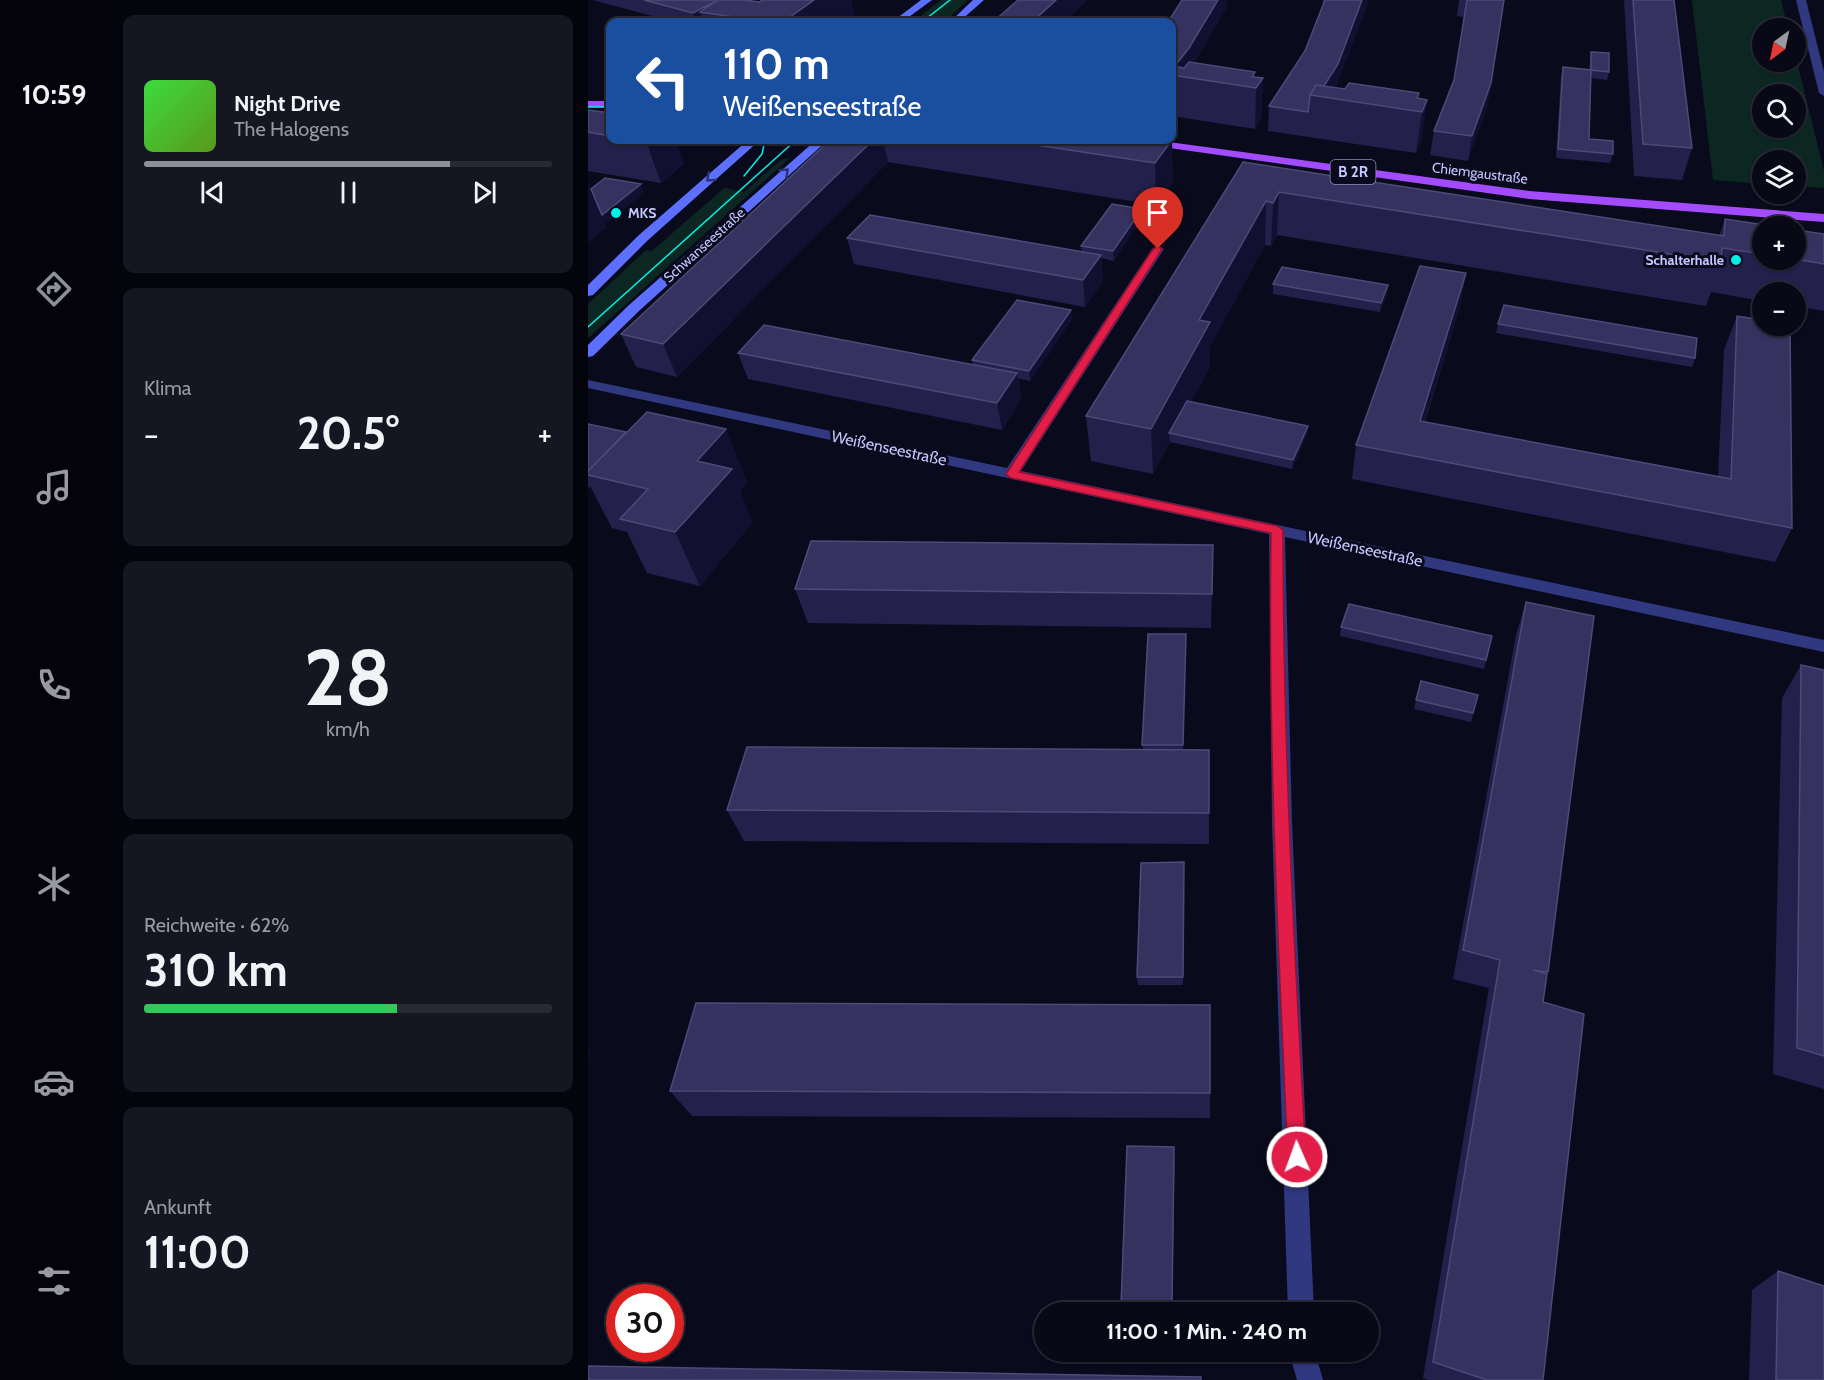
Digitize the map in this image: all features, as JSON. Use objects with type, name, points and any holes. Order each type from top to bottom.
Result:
[{"type":"main road","points":[[902,18],[927,0]]},
{"type":"main road","points":[[959,18],[979,0]]},
{"type":"main road","points":[[588,104],[606,104]]},
{"type":"main road","points":[[588,292],[643,238],[749,144]]},
{"type":"main road","name":"Schwanseestraße","points":[[588,353],[642,300],[818,144]]},
{"type":"main road","name":"Chiemgaustraße","points":[[1163,144],[1529,195],[1824,218]]},
{"type":"street","points":[[1801,0],[1824,93]]},
{"type":"street","points":[[1011,474],[1158,249]]},
{"type":"street","name":"Weißenseestraße","points":[[588,384],[1824,646]]},
{"type":"street","points":[[1277,530],[1276,652],[1281,856],[1296,1138],[1301,1302]]},
{"type":"street","points":[[1305,1362],[1310,1380]]},
{"type":"green space","points":[[941,0],[968,0],[948,18],[918,18]]},
{"type":"green space","points":[[1692,0],[1781,0],[1786,18],[1752,18],[1752,72],[1799,72],[1802,84],[1752,84],[1752,138],[1806,138],[1806,98],[1824,171],[1824,188],[1806,187],[1806,150],[1752,150],[1752,183],[1713,180]]},
{"type":"green space","points":[[790,158],[588,338],[588,304],[646,250],[652,251],[724,188],[744,192],[782,159]]},
{"type":"building","points":[[644,0],[718,0],[693,13]]},
{"type":"building","points":[[718,0],[759,2],[763,0],[814,0],[789,18],[741,18],[700,12]]},
{"type":"building","points":[[1018,0],[1056,0],[1036,18],[998,18]]},
{"type":"building","points":[[1182,0],[1218,0],[1189,48],[1176,64],[1176,18],[1171,18]]},
{"type":"building","points":[[1325,0],[1362,0],[1338,64],[1324,86],[1316,85],[1310,95],[1308,112],[1269,106],[1305,51]]},
{"type":"building","points":[[1467,0],[1504,0],[1491,83],[1472,136],[1434,131],[1454,80]]},
{"type":"building","points":[[1633,0],[1674,0],[1692,148],[1643,144]]},
{"type":"building","points":[[1591,52],[1609,53],[1609,72],[1591,70]]},
{"type":"building","points":[[1189,62],[1255,72],[1252,77],[1263,78],[1256,88],[1176,76],[1176,67],[1184,68]]},
{"type":"building","points":[[1563,67],[1591,70],[1589,139],[1613,141],[1613,154],[1558,149]]},
{"type":"building","points":[[1349,83],[1419,93],[1417,98],[1427,100],[1422,112],[1310,95],[1316,85],[1345,89]]},
{"type":"building","points":[[588,110],[606,112],[606,135],[588,132]]},
{"type":"building","points":[[826,144],[869,144],[663,344],[621,334]]},
{"type":"building","points":[[1029,144],[1169,144],[1155,163]]},
{"type":"building","points":[[1243,162],[1724,236],[1725,219],[1752,223],[1752,252],[1722,248],[1721,262],[1279,192],[1273,203],[1266,201],[1199,320],[1210,322],[1151,429],[1086,416]]},
{"type":"building","points":[[605,178],[641,184],[602,215],[591,189]]},
{"type":"building","points":[[1112,204],[1142,209],[1113,251],[1081,246]]},
{"type":"building","points":[[870,215],[1101,255],[1083,280],[847,238]]},
{"type":"building","points":[[1806,231],[1824,234],[1824,264],[1806,261]]},
{"type":"building","points":[[1420,266],[1466,273],[1420,421],[1731,479],[1737,316],[1752,318],[1752,336],[1790,336],[1792,528],[1356,445]]},
{"type":"building","points":[[1282,267],[1388,285],[1381,303],[1273,284]]},
{"type":"building","points":[[1017,300],[1071,310],[1029,371],[972,360]]},
{"type":"building","points":[[1504,305],[1697,338],[1695,358],[1498,324]]},
{"type":"building","points":[[764,325],[1017,373],[997,403],[738,353]]},
{"type":"building","points":[[1187,401],[1308,426],[1293,460],[1169,433]]},
{"type":"building","points":[[647,412],[726,429],[697,461],[732,469],[675,532],[620,519],[648,489],[588,475],[588,471]]},
{"type":"building","points":[[588,424],[626,432],[588,471]]},
{"type":"building","points":[[811,541],[1213,545],[1212,594],[795,589]]},
{"type":"building","points":[[1526,602],[1594,616],[1548,972],[1533,970],[1547,974],[1543,1002],[1584,1014],[1543,1380],[1487,1380],[1433,1362],[1500,960],[1463,950]]},
{"type":"building","points":[[1349,604],[1492,636],[1486,660],[1341,627]]},
{"type":"building","points":[[1148,634],[1186,634],[1183,745],[1142,745]]},
{"type":"building","points":[[1801,665],[1824,670],[1824,1056],[1797,1048]]},
{"type":"building","points":[[1421,681],[1478,695],[1473,713],[1416,700]]},
{"type":"building","points":[[747,747],[1209,750],[1209,813],[727,810]]},
{"type":"building","points":[[1184,862],[1183,977],[1137,977],[1141,863]]},
{"type":"building","points":[[696,1003],[1210,1005],[1210,1093],[670,1091]]},
{"type":"building","points":[[1127,1146],[1174,1147],[1172,1302],[1121,1302]]},
{"type":"building","points":[[1778,1271],[1824,1286],[1824,1380],[1776,1380]]},
{"type":"building","points":[[588,1366],[1201,1377],[1201,1380],[588,1380]]},
{"type":"tram line","points":[[927,18],[950,0]]},
{"type":"tram line","points":[[588,107],[606,107]]},
{"type":"tram line","points":[[744,176],[762,154],[764,144]]},
{"type":"tram line","points":[[588,327],[792,144]]},
{"type":"place","name":"MKS","points":[[616,213]]},
{"type":"place","name":"Schalterhalle","points":[[1736,260]]},
{"type":"route","points":[[1158,249],[1011,474],[1277,530],[1276,652],[1281,856],[1297,1157]]}]
